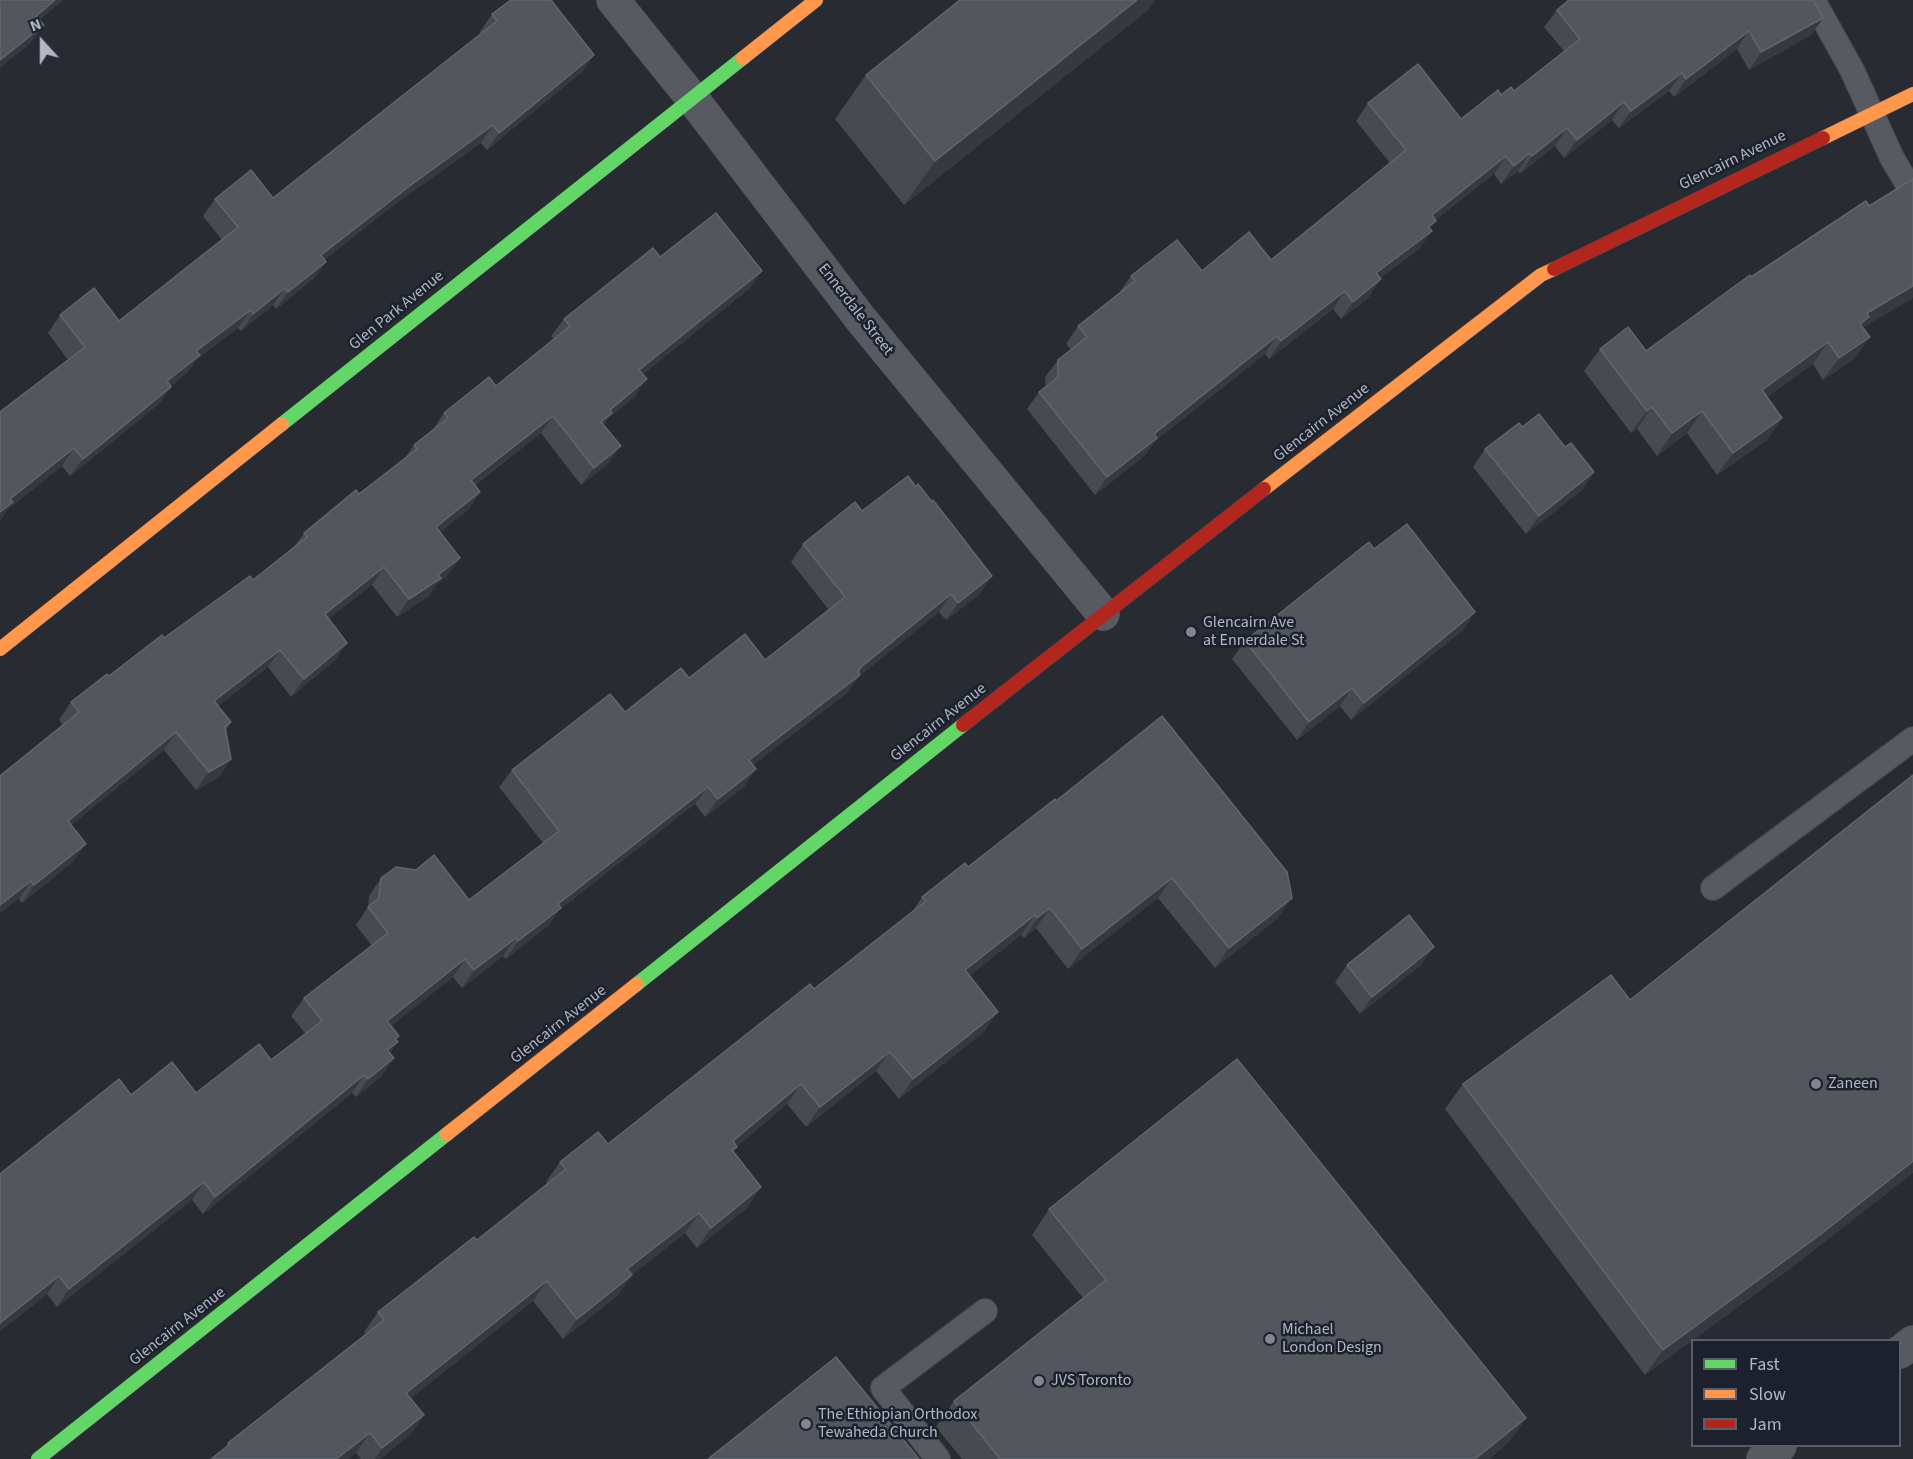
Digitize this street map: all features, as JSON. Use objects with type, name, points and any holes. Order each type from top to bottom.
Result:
[{"type":"street","name":"Ennerdale Street","points":[[613,0],[692,98],[860,318],[1103,614]]},
{"type":"street","name":"Glen Park Avenue","points":[[0,649],[816,0]]},
{"type":"street","name":"Glencairn Avenue","points":[[38,1459],[1103,614],[1540,275],[1871,112],[1913,94]]},
{"type":"street","points":[[1763,1459],[1779,1447]]},
{"type":"lane","points":[[1814,0],[1892,158],[1913,193]]},
{"type":"lane","points":[[1713,888],[1913,739]]},
{"type":"lane","points":[[938,1459],[883,1388],[986,1311]]},
{"type":"building","points":[[0,0],[55,0],[36,16],[44,25],[0,60]]},
{"type":"building","points":[[511,0],[551,0],[594,55],[499,133],[493,125],[407,188],[321,255],[326,262],[288,292],[285,288],[253,314],[251,310],[196,351],[200,355],[167,381],[171,387],[83,459],[74,448],[10,499],[13,502],[0,512],[0,412],[85,347],[60,315],[94,288],[119,321],[238,227],[215,199],[251,170],[273,198],[497,21],[492,14]]},
{"type":"building","points":[[960,0],[1137,0],[935,161],[866,75]]},
{"type":"building","points":[[1569,0],[1813,0],[1823,18],[1761,52],[1749,31],[1686,79],[1682,73],[1631,111],[1624,102],[1577,140],[1567,128],[1532,156],[1530,153],[1514,166],[1506,156],[1432,215],[1436,221],[1428,227],[1432,231],[1376,273],[1381,279],[1353,302],[1345,291],[1281,341],[1277,336],[1154,434],[1157,438],[1107,477],[1039,392],[1058,377],[1058,360],[1087,337],[1078,326],[1135,281],[1131,276],[1177,240],[1202,271],[1249,232],[1271,260],[1406,150],[1368,103],[1418,64],[1461,119],[1498,90],[1501,95],[1511,87],[1514,91],[1580,39],[1557,10]]},
{"type":"building","points":[[1913,179],[1913,286],[1867,313],[1869,317],[1860,324],[1870,337],[1839,358],[1828,342],[1762,390],[1782,418],[1733,453],[1702,411],[1672,433],[1652,407],[1647,411],[1600,349],[1628,327],[1646,351],[1750,275],[1751,277],[1866,201],[1869,206]]},
{"type":"building","points":[[716,213],[762,271],[639,370],[647,379],[610,410],[612,413],[601,422],[621,446],[594,468],[553,416],[471,480],[480,492],[436,527],[460,558],[438,575],[441,578],[409,599],[384,567],[325,614],[347,643],[304,679],[280,650],[214,701],[231,722],[225,727],[231,759],[209,772],[176,732],[68,821],[86,844],[34,885],[31,881],[0,905],[0,776],[79,712],[71,702],[162,635],[164,638],[250,576],[253,580],[307,537],[304,533],[356,490],[359,494],[417,449],[414,445],[448,418],[444,413],[489,377],[496,386],[570,326],[564,319],[653,248],[660,257]]},
{"type":"building","points":[[1539,414],[1565,447],[1571,443],[1594,472],[1539,516],[1485,449],[1519,423],[1522,427]]},
{"type":"building","points":[[908,476],[916,487],[918,484],[932,502],[933,500],[992,576],[958,603],[951,594],[861,667],[858,672],[860,675],[749,760],[756,769],[718,799],[708,787],[558,904],[561,908],[518,941],[516,938],[474,970],[465,959],[387,1021],[399,1036],[395,1039],[398,1042],[387,1050],[394,1058],[368,1079],[364,1075],[215,1197],[204,1182],[69,1289],[59,1276],[0,1323],[0,1174],[119,1079],[131,1095],[172,1062],[196,1093],[259,1044],[271,1060],[322,1021],[304,998],[388,933],[368,907],[379,898],[381,878],[396,867],[416,870],[434,855],[469,900],[559,831],[512,770],[610,694],[625,712],[681,668],[689,678],[745,634],[765,660],[845,597],[803,544],[855,502],[862,511]]},
{"type":"building","points":[[1407,524],[1475,612],[1364,703],[1352,688],[1309,722],[1245,641],[1369,542],[1374,549]]},
{"type":"building","points":[[1162,716],[1287,872],[1292,898],[1229,948],[1172,878],[1082,949],[1050,908],[1037,918],[1035,915],[965,970],[998,1012],[913,1079],[890,1052],[820,1107],[801,1084],[733,1141],[737,1147],[732,1150],[761,1187],[711,1228],[699,1213],[627,1269],[632,1275],[577,1319],[547,1281],[406,1393],[424,1415],[382,1448],[370,1433],[336,1459],[211,1459],[230,1444],[228,1443],[384,1320],[378,1312],[474,1237],[477,1240],[566,1169],[560,1162],[598,1132],[608,1144],[810,984],[814,989],[926,901],[922,897],[965,863],[968,867],[1055,799],[1056,801]]},
{"type":"building","points":[[1913,775],[1913,1161],[1821,1234],[1663,1350],[1463,1084],[1611,975],[1630,1000]]},
{"type":"building","points":[[1409,915],[1434,947],[1372,997],[1347,965]]},
{"type":"building","name":"Michael London Design","points":[[1237,1059],[1526,1418],[1475,1459],[1000,1459],[954,1401],[1106,1280],[1049,1209]]},
{"type":"building","points":[[836,1357],[919,1459],[708,1459]]},
{"type":"traffic: fast","points":[[282,424],[743,58]]},
{"type":"traffic: fast","points":[[637,984],[963,725]]},
{"type":"traffic: fast","points":[[38,1459],[447,1134]]},
{"type":"traffic: slow","points":[[743,58],[816,0]]},
{"type":"traffic: slow","points":[[1823,138],[1913,94]]},
{"type":"traffic: slow","points":[[1264,489],[1541,275],[1554,269]]},
{"type":"traffic: slow","points":[[0,649],[282,424]]},
{"type":"traffic: slow","points":[[447,1134],[637,984]]},
{"type":"traffic: jam","points":[[1554,269],[1823,138]]},
{"type":"traffic: jam","points":[[963,725],[1264,489]]},
{"type":"place","name":"Glencairn Ave at Ennerdale St","points":[[1191,632]]},
{"type":"place","name":"Zaneen","points":[[1816,1084]]},
{"type":"place","name":"Michael London Design","points":[[1270,1339]]},
{"type":"place","name":"JVS Toronto","points":[[1039,1381]]},
{"type":"place","name":"The Ethiopian Orthodox Tewaheda Church","points":[[806,1424]]}]
